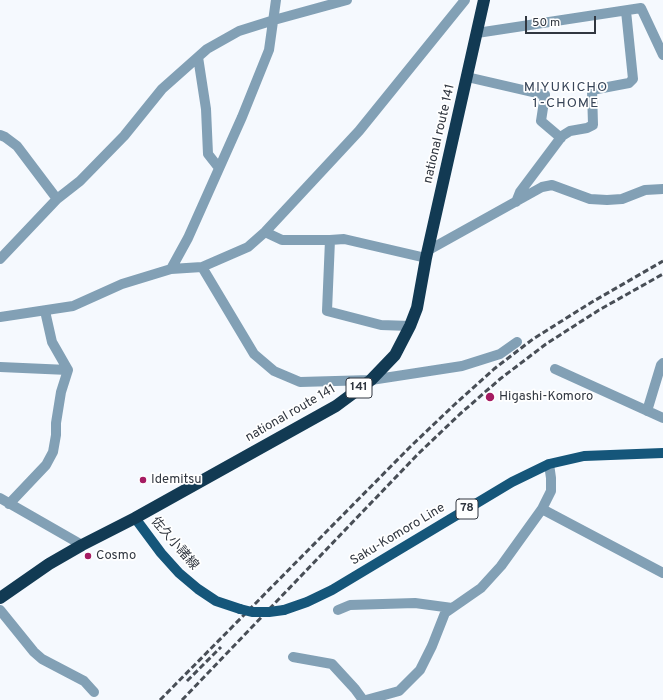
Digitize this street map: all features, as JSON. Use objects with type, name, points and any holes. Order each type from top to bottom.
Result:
[{"type":"highway","name":"national route 141","points":[[0,598],[49,564],[82,545],[135,518],[336,406],[371,380],[395,355],[410,326],[417,308],[427,254],[484,0]]},
{"type":"main road","name":"Saku-Komoro Line","points":[[284,610],[307,602],[332,590],[512,482],[549,464],[584,456],[663,453]]},
{"type":"main road","name":"佐久小諸線","points":[[135,518],[161,553],[179,573],[216,601],[240,610],[252,612],[284,610]]},
{"type":"street","points":[[171,269],[188,238],[242,117],[269,50],[276,0]]},
{"type":"street","points":[[0,259],[58,199],[80,181],[124,136],[162,89],[207,49],[239,31],[347,0]]},
{"type":"street","points":[[0,316],[73,306],[122,284],[171,269],[202,267],[248,247],[265,232],[359,131],[465,0]]},
{"type":"street","points":[[477,33],[641,8],[663,55]]},
{"type":"street","points":[[516,202],[520,192],[561,138],[570,131],[588,128],[593,125],[592,90],[628,83],[633,79],[626,11]]},
{"type":"street","points":[[198,57],[206,110],[208,154],[219,168]]},
{"type":"street","points":[[467,77],[545,94],[541,121],[561,138]]},
{"type":"street","points":[[0,135],[17,146],[58,199]]},
{"type":"street","points":[[265,232],[282,240],[344,239],[427,254],[542,187],[552,184],[590,199],[622,198],[645,190],[663,189]]},
{"type":"street","points":[[330,240],[327,311],[381,325],[410,326]]},
{"type":"street","points":[[202,267],[254,354],[274,371],[300,382],[371,380],[462,366],[500,354],[517,342]]},
{"type":"street","points":[[9,504],[46,465],[54,452],[56,423],[61,392],[68,370],[52,342],[45,310]]},
{"type":"street","points":[[0,367],[68,370]]},
{"type":"street","points":[[554,369],[663,418]]},
{"type":"street","points":[[647,411],[662,369]]},
{"type":"street","points":[[366,700],[399,691],[420,670],[432,646],[445,613],[481,588],[501,566],[542,509],[550,491],[551,478],[549,464]]},
{"type":"street","points":[[0,498],[82,545]]},
{"type":"street","points":[[542,509],[663,573]]},
{"type":"street","points":[[338,610],[350,605],[415,603],[452,608]]},
{"type":"street","points":[[0,610],[19,636],[42,659],[84,681],[94,692]]},
{"type":"street","points":[[293,657],[332,664],[355,689],[362,700]]},
{"type":"railway","points":[[160,700],[410,447],[494,369],[533,339],[592,302],[663,261]]},
{"type":"railway","points":[[182,700],[418,454],[460,414],[500,379],[546,344],[599,310],[663,274]]},
{"type":"railway","points":[[187,681],[221,647]]},
{"type":"place","name":"Higashi-Komoro","points":[[490,397]]},
{"type":"place","name":"Idemitsu","points":[[143,480]]},
{"type":"place","name":"Cosmo","points":[[88,556]]},
{"type":"district","name":"MIYUKICHO 1-CHOME","points":[[566,96]]}]
